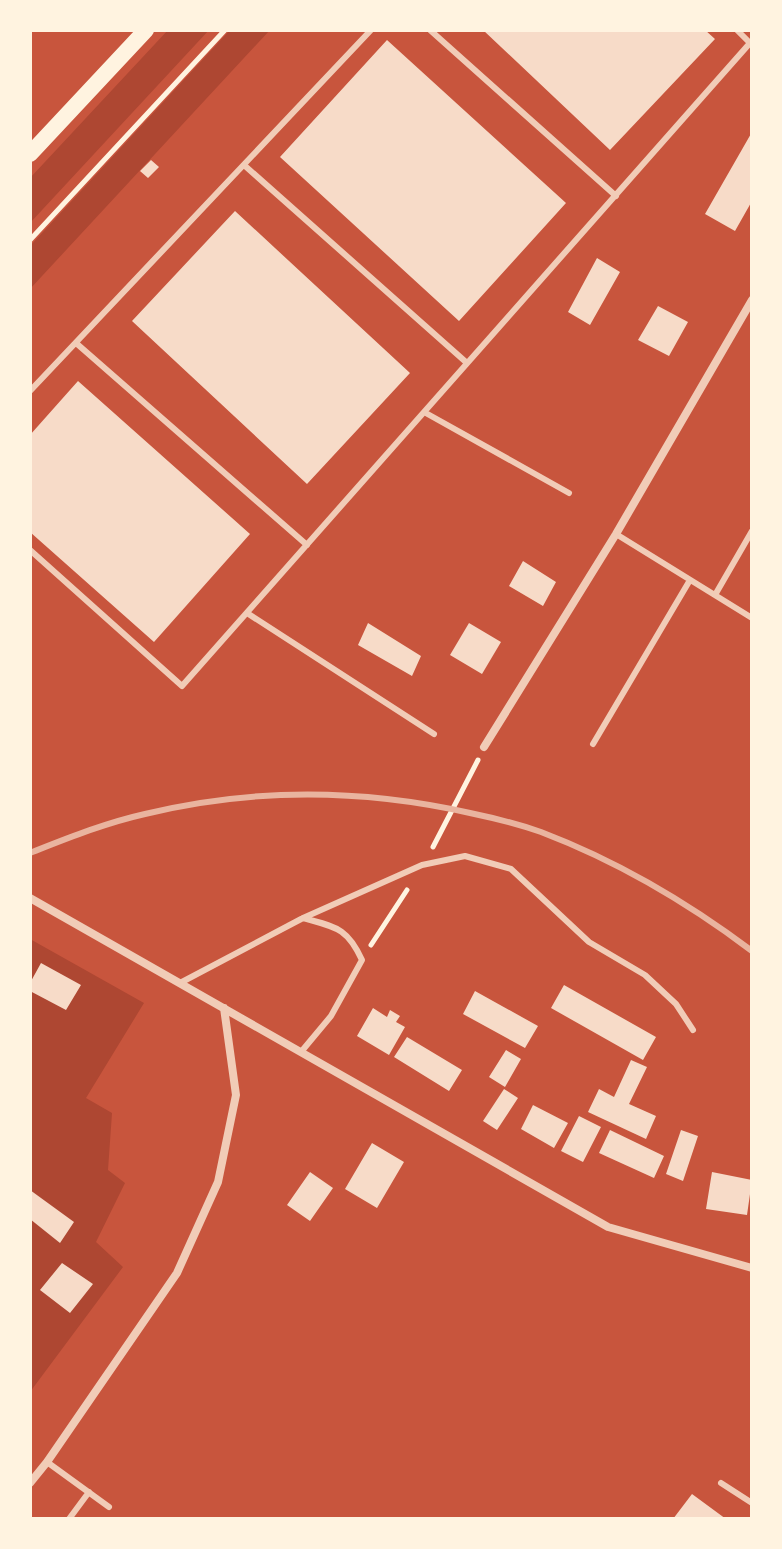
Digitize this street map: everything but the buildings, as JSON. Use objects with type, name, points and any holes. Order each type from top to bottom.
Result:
[{"type":"main road","points":[[30,154],[146,30]]},
{"type":"street","points":[[484,747],[616,534],[752,300]]},
{"type":"street","points":[[30,898],[608,1227],[752,1268]]},
{"type":"street","points":[[30,1483],[177,1273],[218,1182],[236,1095],[224,1008]]},
{"type":"lane","points":[[30,391],[371,30]]},
{"type":"lane","points":[[430,30],[616,196]]},
{"type":"lane","points":[[30,550],[182,686],[750,43],[737,30]]},
{"type":"lane","points":[[244,165],[467,363]]},
{"type":"lane","points":[[76,343],[307,545]]},
{"type":"lane","points":[[424,412],[569,493]]},
{"type":"lane","points":[[715,595],[752,531]]},
{"type":"lane","points":[[616,534],[752,618]]},
{"type":"lane","points":[[593,744],[690,580]]},
{"type":"lane","points":[[247,613],[434,734]]},
{"type":"lane","points":[[180,983],[303,918],[422,865],[465,856],[511,869],[589,942],[645,975],[676,1004],[693,1030]]},
{"type":"lane","points":[[301,1052],[331,1016],[362,960],[352,940],[343,933],[334,927],[303,918]]},
{"type":"lane","points":[[47,1462],[109,1507]]},
{"type":"lane","points":[[721,1483],[752,1503]]},
{"type":"lane","points":[[69,1519],[89,1492]]},
{"type":"path","points":[[30,240],[225,30]]},
{"type":"shaded area","points":[[168,30],[209,30],[30,223],[30,178]]},
{"type":"shaded area","points":[[230,30],[270,30],[30,289],[30,246]]},
{"type":"shaded area","points":[[30,939],[144,1003],[86,1098],[112,1113],[108,1170],[125,1183],[96,1242],[123,1267],[30,1392]]},
{"type":"railway","points":[[30,853],[116,822],[185,806],[267,796],[389,799],[497,819],[569,843],[651,884],[752,951]]}]
